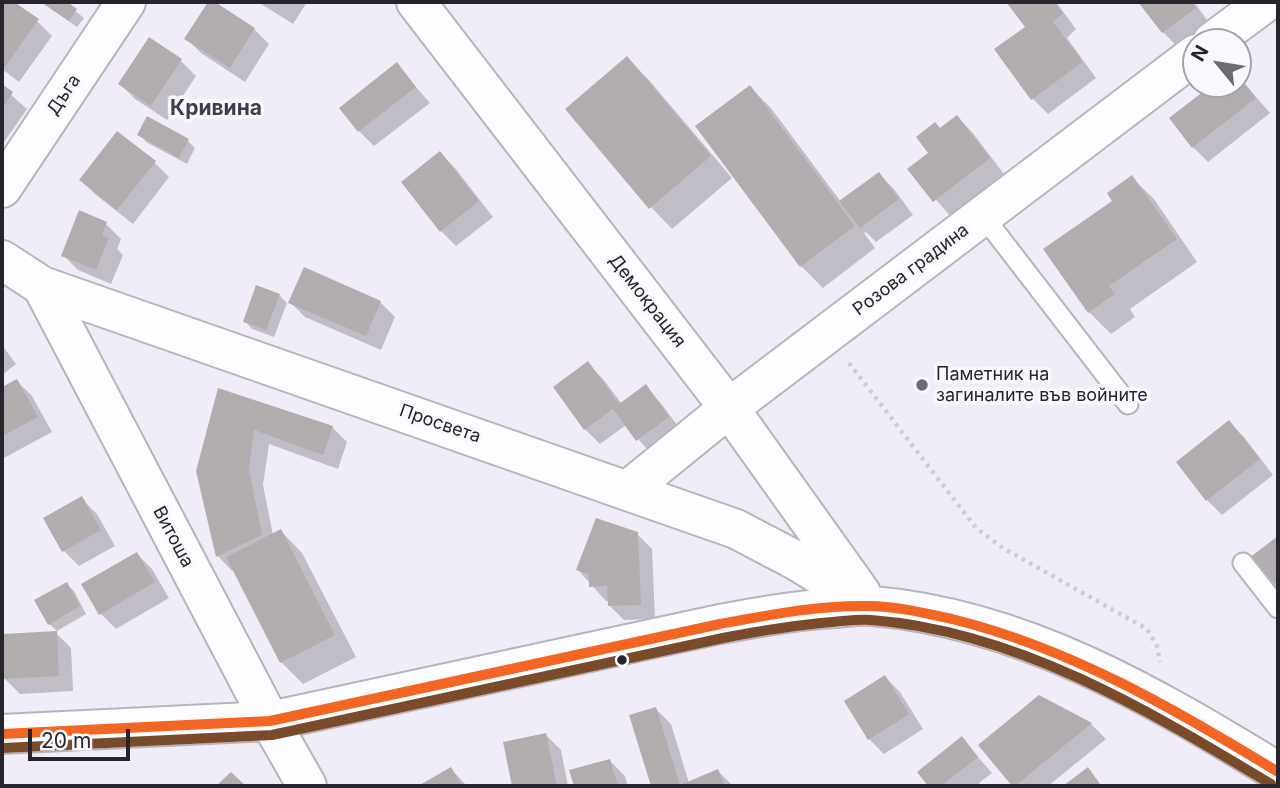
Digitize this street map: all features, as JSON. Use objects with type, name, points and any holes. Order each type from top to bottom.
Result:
[{"type":"street","name":"Дъга","points":[[2,188],[126,2]]},
{"type":"street","name":"Демокрация","points":[[416,2],[729,408],[871,606]]},
{"type":"street","points":[[1231,28],[1266,2]]},
{"type":"street","name":"Розова градина","points":[[628,489],[729,408],[1182,65]]},
{"type":"street","name":"Просвета","points":[[2,260],[42,286],[736,529],[797,561],[871,606]]},
{"type":"street","name":"Витоша","points":[[42,286],[307,786]]},
{"type":"street","points":[[2,734],[270,720],[732,622],[792,611],[871,606],[949,618],[1029,641],[1108,674],[1278,772]]},
{"type":"lane","points":[[982,215],[1128,404]]},
{"type":"lane","points":[[1243,564],[1278,608]]},
{"type":"path","points":[[826,334],[976,528],[1003,548],[1147,629],[1157,646],[1167,707]]},
{"type":"building","points":[[2,2],[14,2],[39,19],[4,68],[2,67]]},
{"type":"building","points":[[41,2],[67,2],[77,9],[69,21]]},
{"type":"building","points":[[208,2],[215,2],[255,28],[230,68],[184,39]]},
{"type":"building","points":[[1006,2],[1054,2],[1063,13],[1053,22],[1083,62],[1031,100],[994,49],[1025,27]]},
{"type":"building","points":[[1138,2],[1192,2],[1196,8],[1162,33]]},
{"type":"building","points":[[149,37],[182,59],[151,106],[118,84]]},
{"type":"building","points":[[627,56],[711,156],[649,209],[565,109]]},
{"type":"building","points":[[397,62],[416,87],[358,132],[339,108]]},
{"type":"building","points":[[2,84],[13,92],[2,109]]},
{"type":"building","points":[[750,85],[855,226],[800,267],[695,126]]},
{"type":"building","points":[[1252,93],[1256,98],[1192,148],[1169,118],[1195,98],[1252,98]]},
{"type":"building","points":[[957,115],[990,158],[933,202],[907,169],[928,153],[916,137],[935,122],[940,128]]},
{"type":"building","points":[[147,116],[189,139],[179,158],[137,135]]},
{"type":"building","points":[[117,131],[156,161],[117,210],[79,180]]},
{"type":"building","points":[[440,151],[479,201],[440,232],[401,182]]},
{"type":"building","points":[[879,172],[899,199],[860,228],[839,201]]},
{"type":"building","points":[[1132,175],[1177,239],[1109,286],[1115,294],[1088,313],[1043,249],[1112,201],[1107,193]]},
{"type":"building","points":[[79,210],[107,222],[102,235],[109,238],[96,270],[61,256]]},
{"type":"building","points":[[304,267],[381,301],[366,336],[288,303]]},
{"type":"building","points":[[256,285],[280,294],[266,330],[243,322]]},
{"type":"building","points":[[588,361],[619,404],[646,384],[669,417],[636,441],[613,409],[584,430],[553,387]]},
{"type":"building","points":[[17,379],[38,417],[2,436],[2,387]]},
{"type":"building","points":[[218,388],[333,426],[323,455],[254,430],[249,469],[262,535],[216,557],[196,471]]},
{"type":"building","points":[[1229,420],[1260,459],[1206,501],[1176,462]]},
{"type":"building","points":[[82,496],[101,530],[62,552],[43,518]]},
{"type":"building","points":[[596,518],[638,532],[641,605],[608,606],[607,586],[589,587],[589,574],[576,570]]},
{"type":"building","points":[[281,529],[335,635],[280,663],[226,557]]},
{"type":"building","points":[[1278,536],[1278,580],[1271,586],[1249,558]]},
{"type":"building","points":[[137,552],[155,582],[99,615],[81,584]]},
{"type":"building","points":[[67,582],[80,606],[48,625],[34,600]]},
{"type":"building","points":[[57,631],[59,676],[3,679],[2,634]]},
{"type":"building","points":[[885,675],[909,714],[868,740],[844,701]]},
{"type":"building","points":[[1039,695],[1092,723],[1012,786],[978,745]]},
{"type":"building","points":[[656,707],[680,785],[718,769],[725,786],[651,786],[629,715]]},
{"type":"building","points":[[546,733],[557,786],[512,786],[503,742]]},
{"type":"building","points":[[962,736],[978,757],[941,786],[928,786],[917,772]]},
{"type":"building","points":[[610,759],[618,786],[574,786],[569,770]]},
{"type":"building","points":[[451,767],[462,786],[418,786]]},
{"type":"building","points":[[1088,767],[1100,784],[1063,786]]},
{"type":"building","points":[[231,772],[246,786],[216,786]]},
{"type":"transit line","points":[[2,734],[270,721],[720,624],[812,609],[868,606],[952,619],[1038,646],[1121,683],[1278,772]]},
{"type":"transit line","points":[[3,748],[272,735],[723,638],[791,627],[866,620],[925,627],[978,640],[1029,657],[1129,702],[1271,784]]},
{"type":"place","name":"Паметник на загиналите във войните","points":[[922,385]]},
{"type":"district","name":"Кривина","points":[[216,109]]}]
